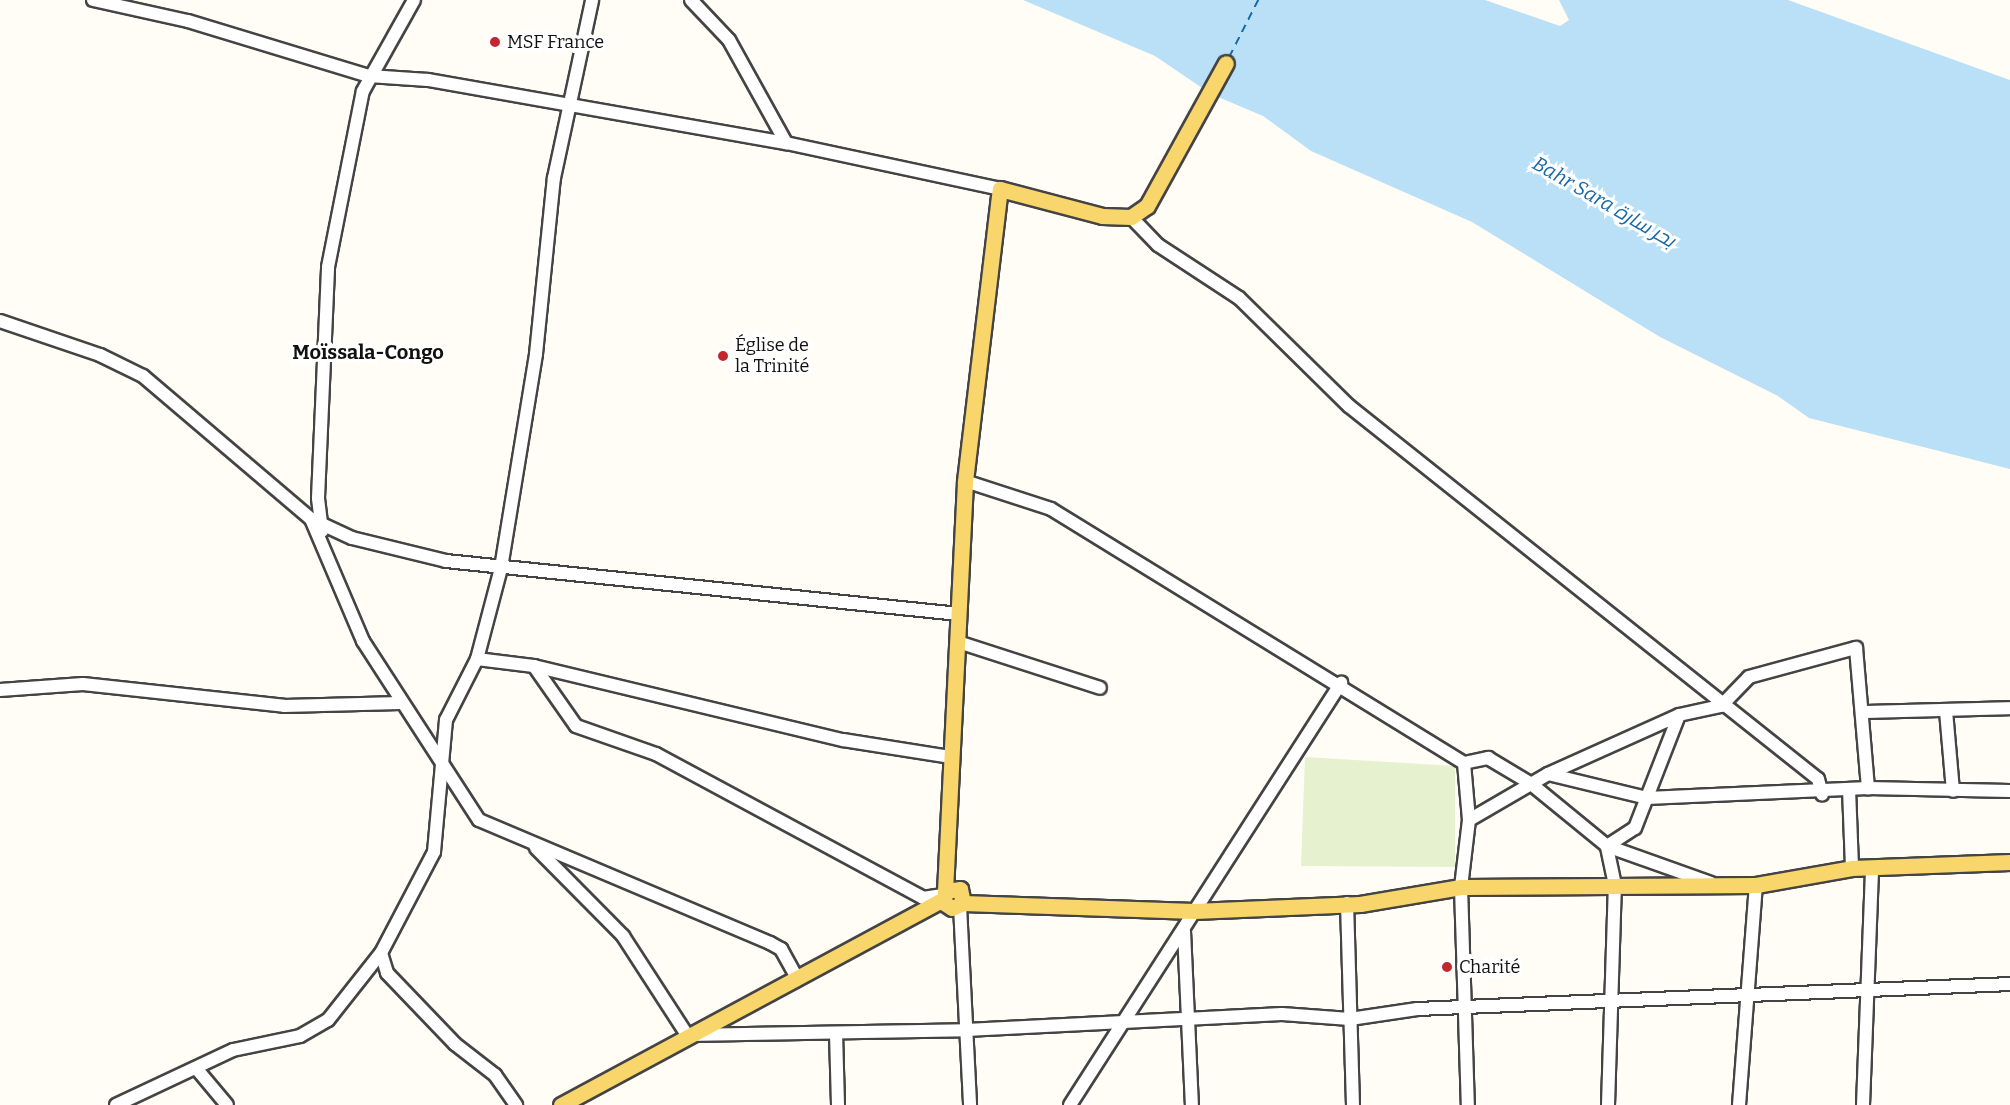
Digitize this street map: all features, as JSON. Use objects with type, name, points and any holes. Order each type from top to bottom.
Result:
[{"type":"main road","points":[[944,895],[965,481],[1000,189],[1102,216],[1131,217],[1147,206],[1226,63]]},
{"type":"main road","points":[[561,1105],[944,895],[960,889],[962,905],[1194,911],[1347,903],[1461,888],[1756,885],[1852,868],[2010,862]]},
{"type":"street","points":[[93,0],[188,21],[369,76],[428,80],[567,108],[786,143],[1000,189]]},
{"type":"street","points":[[319,541],[324,527],[318,498],[325,290],[369,76],[414,0]]},
{"type":"street","points":[[116,1105],[232,1050],[300,1036],[328,1020],[381,953],[434,852],[442,793],[438,763],[446,720],[477,659],[501,568],[567,108],[592,0]]},
{"type":"street","points":[[691,0],[729,40],[786,143]]},
{"type":"street","points":[[1131,217],[1158,245],[1239,298],[1349,406],[1721,706],[1818,779],[1822,794]]},
{"type":"street","points":[[0,321],[100,355],[143,376],[311,519],[324,527],[391,549],[501,568],[959,614]]},
{"type":"street","points":[[965,481],[1051,508],[1341,683],[1464,763],[1488,758],[1530,783],[1607,846],[1648,856],[1715,885]]},
{"type":"street","points":[[311,519],[363,641],[438,763],[479,820],[536,848],[770,943],[781,949],[796,976]]},
{"type":"street","points":[[958,642],[1100,688]]},
{"type":"street","points":[[1469,820],[1548,774],[1679,715],[1721,706],[1749,677],[1856,648],[1868,788]]},
{"type":"street","points":[[477,659],[534,666],[689,707],[951,757]]},
{"type":"street","points":[[534,666],[576,726],[656,754],[923,898],[944,895]]},
{"type":"street","points":[[1070,1105],[1121,1019],[1184,931],[1194,911],[1341,683]]},
{"type":"street","points":[[0,690],[84,684],[284,706],[400,703]]},
{"type":"street","points":[[1862,712],[2010,708]]},
{"type":"street","points":[[1946,711],[1953,791]]},
{"type":"street","points":[[1607,846],[1635,828],[1679,715]]},
{"type":"street","points":[[1464,763],[1469,820],[1461,888],[1467,1009],[1468,1105]]},
{"type":"street","points":[[1548,774],[1647,798],[1822,794],[1868,788],[2010,791]]},
{"type":"street","points":[[1849,789],[1852,868]]},
{"type":"street","points":[[1607,846],[1615,885],[1608,1000],[1608,1105]]},
{"type":"street","points":[[536,848],[623,936],[687,1035],[966,1030],[1121,1019],[1186,1019],[1282,1014],[1350,1019],[1417,1009],[1467,1009],[1608,1000],[2010,984]]},
{"type":"street","points":[[1863,1105],[1872,867]]},
{"type":"street","points":[[1739,1105],[1756,885]]},
{"type":"street","points":[[1347,903],[1353,1105]]},
{"type":"street","points":[[962,905],[970,1105]]},
{"type":"street","points":[[1184,931],[1186,1019],[1192,1105]]},
{"type":"street","points":[[381,953],[387,973],[455,1044],[495,1075],[516,1105]]},
{"type":"street","points":[[836,1033],[838,1105]]},
{"type":"street","points":[[196,1068],[227,1105]]},
{"type":"green space","points":[[1305,757],[1455,766],[1455,867],[1301,866]]},
{"type":"water","name":"Bahr Sara بحر سارة","points":[[1023,0],[1485,0],[1560,26],[1569,20],[1559,0],[1788,0],[2010,80],[2010,469],[1809,418],[1778,396],[1660,337],[1472,222],[1311,151],[1263,116],[1211,94],[1155,56]]},
{"type":"ferry route","points":[[1229,57],[1258,0]]},
{"type":"place","name":"MSF France","points":[[495,42]]},
{"type":"place","name":"Église de la Trinité","points":[[723,356]]},
{"type":"place","name":"Charité","points":[[1447,967]]},
{"type":"district","name":"Moïssala-Congo","points":[[368,352]]}]
